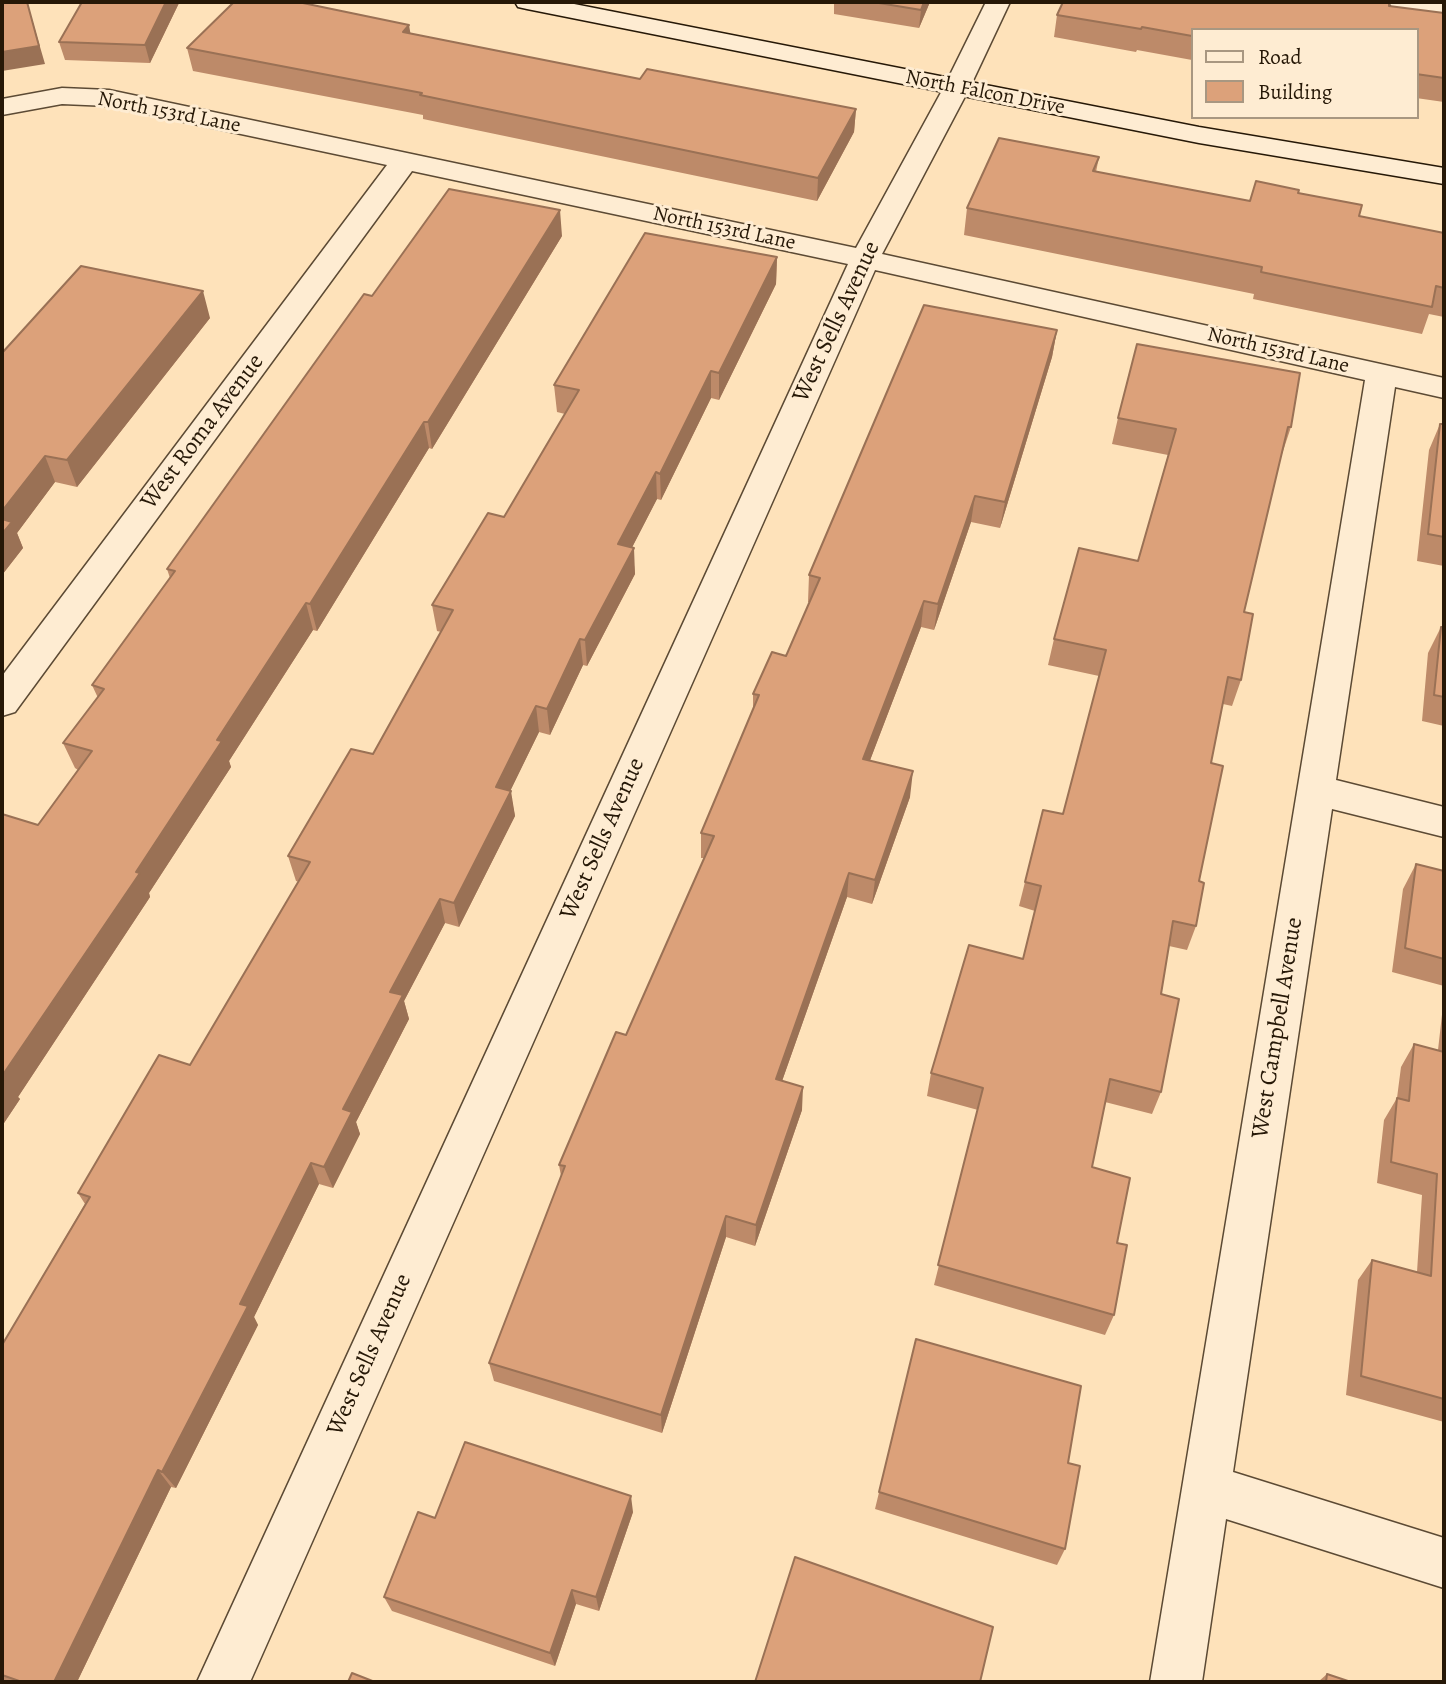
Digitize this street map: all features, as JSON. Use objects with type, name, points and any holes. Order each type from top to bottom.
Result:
[{"type":"street","name":"North Falcon Drive","points":[[527,2],[1199,135],[1444,176]]},
{"type":"street","name":"West Sells Avenue","points":[[223,1682],[865,259],[957,87],[998,2]]},
{"type":"street","points":[[1401,2],[1443,6]]},
{"type":"street","name":"North 153rd Lane","points":[[2,107],[62,96],[109,97],[865,259],[1444,388]]},
{"type":"street","name":"West Roma Avenue","points":[[2,702],[404,162]]},
{"type":"street","name":"West Campbell Avenue","points":[[1176,1682],[1381,374]]},
{"type":"street","points":[[1316,790],[1444,822]]},
{"type":"street","points":[[1206,1488],[1444,1563]]},
{"type":"building","points":[[2,2],[27,2],[39,46],[2,52]]},
{"type":"building","points":[[82,2],[166,2],[145,45],[59,42]]},
{"type":"building","points":[[234,2],[298,2],[409,25],[403,32],[640,79],[647,69],[856,109],[818,178],[420,95],[422,93],[187,48]]},
{"type":"building","points":[[873,2],[924,2],[921,10]]},
{"type":"building","points":[[1063,2],[1389,2],[1389,6],[1444,13],[1444,78],[1418,74],[1418,28],[1190,28],[1190,36],[1057,15]]},
{"type":"building","points":[[999,138],[1099,157],[1093,171],[1250,201],[1256,181],[1299,190],[1298,193],[1362,205],[1359,216],[1444,233],[1444,288],[1436,286],[1432,307],[1261,272],[1262,267],[967,208]]},
{"type":"building","points":[[449,189],[560,210],[428,422],[424,422],[310,604],[306,603],[217,740],[222,741],[136,872],[140,873],[2,1076],[2,814],[38,825],[92,751],[63,743],[104,689],[92,685],[175,571],[167,569],[364,294],[372,296]]},
{"type":"building","points":[[645,233],[777,257],[719,373],[711,371],[660,474],[656,472],[618,544],[634,548],[585,640],[580,639],[547,709],[536,706],[496,787],[511,791],[454,903],[440,899],[390,992],[403,995],[343,1109],[352,1112],[324,1167],[311,1163],[240,1304],[248,1306],[162,1472],[158,1470],[54,1682],[22,1682],[2,1675],[2,1345],[90,1197],[78,1193],[159,1055],[190,1065],[310,862],[288,856],[351,749],[373,754],[453,610],[432,605],[488,513],[504,517],[579,390],[554,385]]},
{"type":"building","points":[[81,266],[203,291],[67,460],[45,456],[2,511],[2,353]]},
{"type":"building","points":[[924,305],[1057,330],[1005,502],[975,496],[938,604],[924,601],[863,759],[913,771],[875,880],[849,873],[776,1079],[803,1087],[756,1225],[726,1216],[661,1415],[489,1363],[565,1166],[559,1165],[616,1032],[626,1035],[714,836],[701,833],[759,695],[753,694],[772,652],[786,656],[820,578],[809,575]]},
{"type":"building","points":[[1137,344],[1300,373],[1291,427],[1288,427],[1244,612],[1253,614],[1241,680],[1228,677],[1211,763],[1223,766],[1199,881],[1204,883],[1196,926],[1173,921],[1161,994],[1179,999],[1161,1092],[1110,1079],[1092,1167],[1130,1178],[1117,1243],[1127,1245],[1114,1315],[938,1265],[983,1088],[931,1073],[969,945],[1023,959],[1041,886],[1025,882],[1043,810],[1063,814],[1106,650],[1054,639],[1079,548],[1138,561],[1176,429],[1118,418]]},
{"type":"building","points":[[1440,424],[1444,424],[1444,537],[1428,534]]},
{"type":"building","points":[[2,519],[12,522],[2,534]]},
{"type":"building","points":[[1441,627],[1444,627],[1444,697],[1434,695]]},
{"type":"building","points":[[1416,864],[1444,871],[1444,959],[1405,948]]},
{"type":"building","points":[[1414,1044],[1444,1052],[1444,1399],[1361,1376],[1372,1260],[1431,1276],[1437,1174],[1391,1162],[1397,1098],[1409,1101]]},
{"type":"building","points":[[916,1339],[1081,1386],[1068,1463],[1080,1466],[1065,1549],[879,1492]]},
{"type":"building","points":[[465,1442],[631,1496],[596,1597],[572,1590],[550,1653],[384,1597],[418,1512],[435,1518]]},
{"type":"building","points":[[795,1557],[993,1627],[980,1682],[755,1682]]},
{"type":"building","points":[[352,1673],[375,1682],[348,1682]]},
{"type":"building","points":[[1327,1674],[1351,1682],[1326,1682]]}]
